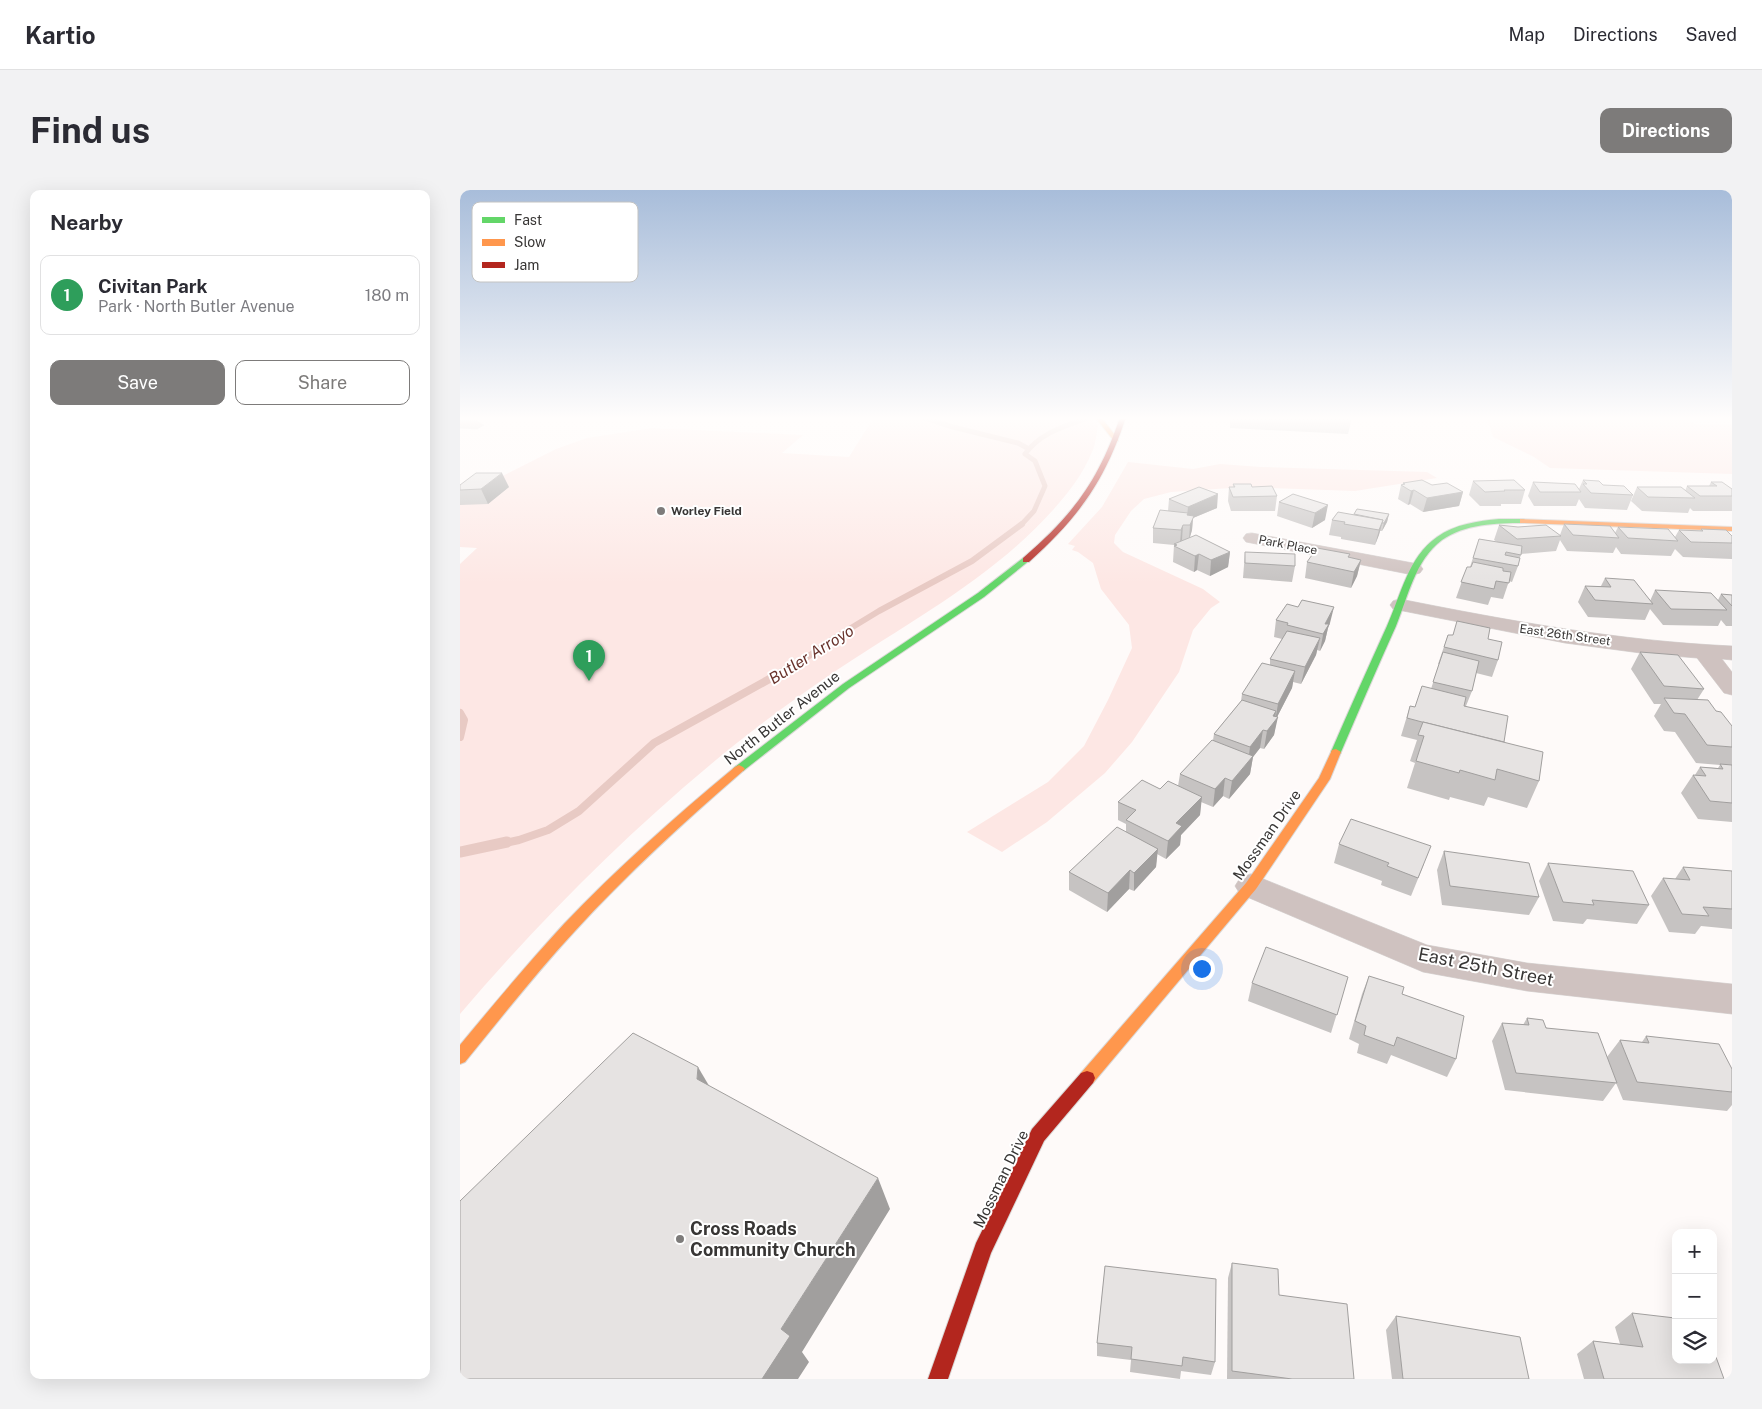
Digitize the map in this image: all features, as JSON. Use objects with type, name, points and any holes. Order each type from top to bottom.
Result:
[{"type":"street","name":"North Butler Avenue","points":[[460,1056],[551,948],[616,880],[667,832],[785,732],[1005,576],[1053,535],[1071,516],[1102,472]]},
{"type":"street","name":"Mossman Drive","points":[[938,1379],[983,1250],[1038,1135],[1252,886],[1324,779],[1400,605],[1413,569],[1430,546],[1446,534],[1479,523],[1505,520],[1732,529]]},
{"type":"street","name":"Park Place","points":[[1252,538],[1413,569]]},
{"type":"street","name":"East 26th Street","points":[[1400,605],[1552,635],[1705,652],[1732,653]]},
{"type":"street","points":[[1705,652],[1732,688]]},
{"type":"street","name":"East 25th Street","points":[[1252,886],[1423,958],[1527,977],[1732,1000]]},
{"type":"shaded area","points":[[510,472],[1081,472],[1070,490],[1030,534],[978,577],[805,692],[756,728],[676,794],[580,884],[460,1014],[460,564],[477,548],[460,547],[460,502],[481,487]]},
{"type":"shaded area","points":[[1122,472],[1428,472],[1437,478],[1355,491],[1246,487],[1171,492],[1144,499],[1131,511],[1115,535],[1114,543],[1123,552],[1203,589],[1220,602],[1211,608],[1193,630],[1179,672],[1132,742],[1105,773],[1047,822],[1002,852],[967,832],[1048,782],[1084,746],[1132,648],[1129,625],[1101,589],[1093,563],[1072,550],[1075,546],[1068,544],[1102,507]]},
{"type":"shaded area","points":[[1686,472],[1732,472],[1732,474]]},
{"type":"building","points":[[476,473],[502,473],[481,489],[460,490],[460,485]]},
{"type":"building","points":[[1422,480],[1432,485],[1447,483],[1463,492],[1427,498],[1401,485]]},
{"type":"building","points":[[1514,480],[1525,490],[1485,492],[1473,481]]},
{"type":"building","points":[[1583,480],[1599,481],[1603,485],[1624,486],[1633,495],[1591,493],[1583,484],[1587,484]]},
{"type":"building","points":[[1533,482],[1575,484],[1581,492],[1540,492]]},
{"type":"building","points":[[1711,482],[1722,482],[1732,489],[1732,496],[1700,496],[1687,486],[1717,486]]},
{"type":"building","points":[[1233,484],[1251,484],[1252,487],[1272,486],[1277,496],[1233,497],[1229,487],[1235,487]]},
{"type":"building","points":[[1199,487],[1218,494],[1188,507],[1169,499]]},
{"type":"building","points":[[1637,487],[1681,487],[1695,498],[1648,497]]},
{"type":"building","points":[[1293,494],[1328,505],[1315,513],[1279,502]]},
{"type":"building","points":[[1357,509],[1389,514],[1384,523],[1382,523],[1383,520],[1354,514]]},
{"type":"building","points":[[1160,510],[1188,513],[1187,515],[1194,516],[1190,525],[1183,525],[1181,530],[1153,528]]},
{"type":"building","points":[[1338,512],[1383,520],[1379,530],[1344,524],[1345,522],[1332,520]]},
{"type":"building","points":[[1564,524],[1610,526],[1619,538],[1573,535]]},
{"type":"building","points":[[1499,525],[1518,527],[1546,525],[1561,536],[1517,539]]},
{"type":"building","points":[[1618,527],[1668,529],[1678,541],[1628,538]]},
{"type":"building","points":[[1701,529],[1726,530],[1732,536],[1732,543],[1691,542],[1679,530],[1703,531]]},
{"type":"building","points":[[1196,535],[1230,552],[1211,560],[1199,554],[1195,556],[1174,546],[1177,545],[1174,544]]},
{"type":"building","points":[[1479,539],[1522,546],[1521,555],[1506,552],[1505,555],[1520,558],[1518,566],[1473,558]]},
{"type":"building","points":[[1317,548],[1350,554],[1348,557],[1361,560],[1354,572],[1307,562]]},
{"type":"building","points":[[1245,552],[1295,554],[1295,566],[1245,563]]},
{"type":"building","points":[[1473,562],[1503,568],[1503,571],[1511,572],[1509,583],[1496,581],[1494,589],[1461,582],[1467,567],[1471,567]]},
{"type":"building","points":[[1605,578],[1634,580],[1653,604],[1595,600],[1585,586],[1611,587]]},
{"type":"building","points":[[1655,590],[1711,593],[1727,610],[1671,609]]},
{"type":"building","points":[[1721,594],[1732,595],[1732,606]]},
{"type":"building","points":[[1302,600],[1334,607],[1325,624],[1329,624],[1323,634],[1287,625],[1288,623],[1276,620],[1287,604],[1298,607]]},
{"type":"building","points":[[1457,621],[1490,628],[1488,639],[1502,642],[1498,660],[1444,647],[1448,635],[1453,635]]},
{"type":"building","points":[[1287,631],[1320,638],[1305,667],[1270,659]]},
{"type":"building","points":[[1443,652],[1479,661],[1472,691],[1433,682]]},
{"type":"building","points":[[1640,652],[1678,655],[1704,689],[1664,686]]},
{"type":"building","points":[[1262,663],[1295,671],[1278,704],[1242,694]]},
{"type":"building","points":[[1422,686],[1466,697],[1464,706],[1508,716],[1504,742],[1407,718],[1410,706],[1415,707]]},
{"type":"building","points":[[1664,698],[1708,700],[1716,711],[1721,712],[1732,726],[1732,747],[1707,745],[1685,714],[1674,713]]},
{"type":"building","points":[[1242,700],[1276,711],[1273,716],[1278,717],[1267,731],[1263,730],[1250,747],[1214,734]]},
{"type":"building","points":[[1423,722],[1543,752],[1539,781],[1497,769],[1495,780],[1460,770],[1459,773],[1416,761],[1424,736],[1418,735]]},
{"type":"building","points":[[1212,740],[1253,756],[1232,781],[1225,778],[1215,789],[1180,774]]},
{"type":"building","points":[[1720,764],[1732,765],[1732,803],[1710,801],[1693,775],[1706,776],[1700,767],[1723,769]]},
{"type":"building","points":[[1142,780],[1160,789],[1168,781],[1202,797],[1176,823],[1182,826],[1168,841],[1126,820],[1136,810],[1118,802]]},
{"type":"building","points":[[1351,819],[1431,846],[1418,878],[1387,866],[1389,863],[1339,844]]},
{"type":"building","points":[[1117,827],[1158,849],[1134,873],[1130,870],[1108,893],[1069,872]]},
{"type":"building","points":[[1444,851],[1529,863],[1539,897],[1450,886]]},
{"type":"building","points":[[1548,863],[1633,871],[1649,905],[1592,900],[1594,905],[1563,902]]},
{"type":"building","points":[[1683,867],[1732,871],[1732,909],[1703,907],[1709,916],[1682,914],[1663,878],[1690,880]]},
{"type":"building","points":[[1266,947],[1348,977],[1337,1015],[1252,983]]},
{"type":"building","points":[[1369,976],[1404,987],[1402,994],[1464,1016],[1456,1059],[1397,1037],[1394,1046],[1364,1035],[1366,1026],[1355,1021]]},
{"type":"building","points":[[1527,1018],[1543,1020],[1546,1028],[1598,1033],[1617,1083],[1516,1073],[1502,1023],[1529,1025]]},
{"type":"building","name":"Cross Roads Community Church","points":[[633,1033],[698,1067],[697,1079],[878,1178],[781,1329],[790,1336],[762,1379],[460,1379],[460,1201]]},
{"type":"building","points":[[1646,1036],[1719,1044],[1732,1069],[1732,1092],[1637,1082],[1620,1040],[1649,1043]]},
{"type":"building","points":[[1232,1263],[1278,1269],[1279,1295],[1347,1304],[1354,1379],[1292,1379],[1232,1371]]},
{"type":"building","points":[[1105,1266],[1216,1279],[1215,1362],[1183,1357],[1182,1366],[1131,1359],[1132,1347],[1097,1343]]},
{"type":"building","points":[[1632,1313],[1672,1318],[1672,1364],[1717,1364],[1717,1360],[1724,1379],[1604,1379],[1593,1341],[1643,1347]]},
{"type":"building","points":[[1396,1316],[1520,1337],[1529,1379],[1403,1379]]},
{"type":"waterway","name":"Butler Arroyo","points":[[1022,524],[1034,511],[1045,486],[1040,472]]},
{"type":"waterway","name":"Butler Arroyo","points":[[798,664],[828,642],[879,611],[972,561],[1022,524]]},
{"type":"waterway","name":"Butler Arroyo","points":[[501,844],[548,830],[579,811],[654,743],[800,662]]},
{"type":"waterway","points":[[460,713],[464,720],[460,737]]},
{"type":"waterway","name":"Butler Arroyo","points":[[460,852],[507,842]]},
{"type":"traffic: fast","points":[[1336,752],[1410,579],[1423,554],[1439,539],[1461,528],[1486,522],[1523,521]]},
{"type":"traffic: fast","points":[[739,769],[846,686],[981,595],[1026,560]]},
{"type":"traffic: slow","points":[[1523,521],[1732,529]]},
{"type":"traffic: slow","points":[[1087,1078],[1251,886],[1324,779],[1336,752]]},
{"type":"traffic: slow","points":[[460,1057],[541,959],[590,906],[652,845],[739,769]]},
{"type":"traffic: jam","points":[[1026,560],[1060,529],[1074,513],[1100,472]]},
{"type":"traffic: jam","points":[[938,1379],[983,1250],[1038,1135],[1087,1078]]},
{"type":"place","name":"Worley Field","points":[[661,511]]},
{"type":"place","name":"Civitan Park","points":[[589,681]]},
{"type":"place","name":"Cross Roads Community Church","points":[[680,1239]]}]
